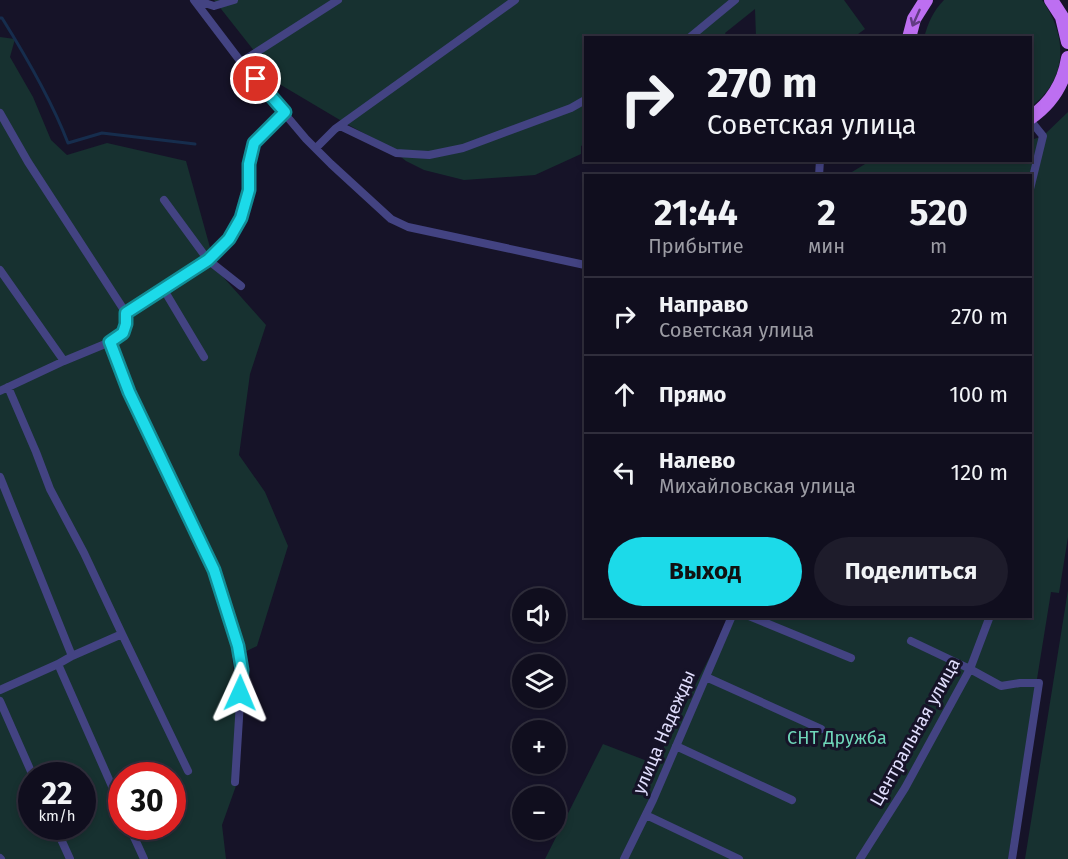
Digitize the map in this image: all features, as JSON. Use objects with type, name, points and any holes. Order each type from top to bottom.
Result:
[{"type":"main road","points":[[910,36],[914,19],[926,0]]},
{"type":"main road","points":[[1051,0],[1065,21],[1068,42]]},
{"type":"main road","points":[[1032,117],[1052,98],[1064,76],[1068,58]]},
{"type":"main road","points":[[1052,98],[1068,88]]},
{"type":"street","points":[[194,0],[214,6],[234,0]]},
{"type":"street","points":[[194,0],[241,62],[306,139],[391,219],[408,227],[584,265]]},
{"type":"street","points":[[241,62],[338,0]]},
{"type":"street","points":[[316,148],[340,126],[515,0]]},
{"type":"street","points":[[691,36],[735,0]]},
{"type":"street","points":[[340,126],[396,153],[429,154],[463,148],[571,108],[584,101]]},
{"type":"street","points":[[0,112],[28,162],[126,313],[123,333],[110,342],[4,389],[36,452],[50,489],[84,553],[188,771]]},
{"type":"street","points":[[126,313],[208,260],[229,239],[241,218],[249,190],[249,164],[254,143],[285,112]]},
{"type":"street","points":[[1032,122],[1043,136],[1032,181]]},
{"type":"street","points":[[164,200],[208,260],[241,286]]},
{"type":"street","points":[[0,270],[64,361]]},
{"type":"street","points":[[164,290],[204,357]]},
{"type":"street","points":[[110,342],[129,392],[214,570],[238,646],[242,670],[235,782]]},
{"type":"street","points":[[0,477],[72,656]]},
{"type":"street","name":"улица Надежды","points":[[624,859],[646,814],[731,618]]},
{"type":"street","points":[[754,618],[851,658]]},
{"type":"street","name":"Центральная улица","points":[[861,859],[905,788],[970,669],[989,618]]},
{"type":"street","points":[[0,690],[122,634]]},
{"type":"street","points":[[911,641],[1001,686],[1039,683],[1011,859]]},
{"type":"street","points":[[58,664],[108,776]]},
{"type":"street","points":[[706,677],[821,729]]},
{"type":"street","points":[[0,701],[27,762]]},
{"type":"street","points":[[676,746],[792,800]]},
{"type":"street","points":[[646,814],[739,859]]},
{"type":"street","points":[[61,840],[70,859]]},
{"type":"street","points":[[135,840],[144,859]]},
{"type":"green space","points":[[214,0],[844,0],[865,29],[855,36],[756,36],[755,9],[725,33],[726,36],[584,36],[584,144],[581,146],[581,154],[535,175],[464,180],[424,170],[281,85]]},
{"type":"green space","points":[[944,0],[1042,0],[1051,14],[1060,42],[1058,70],[1052,84],[1032,106],[1032,36],[925,36],[937,8]]},
{"type":"green space","points":[[0,37],[15,39],[10,57],[33,97],[51,140],[67,155],[107,143],[186,161],[216,269],[266,325],[250,374],[239,455],[265,492],[288,546],[257,646],[232,658],[241,726],[237,783],[222,825],[226,859],[0,859]]},
{"type":"green space","name":"СНТ Дружба","points":[[1068,112],[1068,537],[1059,593],[1051,592],[1008,859],[545,859],[555,840],[566,840],[566,817],[603,744],[655,764],[729,618],[1032,618],[1032,174],[849,174],[868,162],[1032,162],[1032,140],[1043,136]]},
{"type":"green space","points":[[1068,590],[1068,859],[1025,859]]},
{"type":"waterway","points":[[0,18],[38,79],[68,143],[102,133],[195,144]]},
{"type":"route","points":[[240,693],[242,670],[238,646],[214,570],[129,392],[110,342],[123,333],[126,313],[208,260],[229,239],[241,218],[249,190],[249,164],[254,143],[285,112],[256,79]]}]
